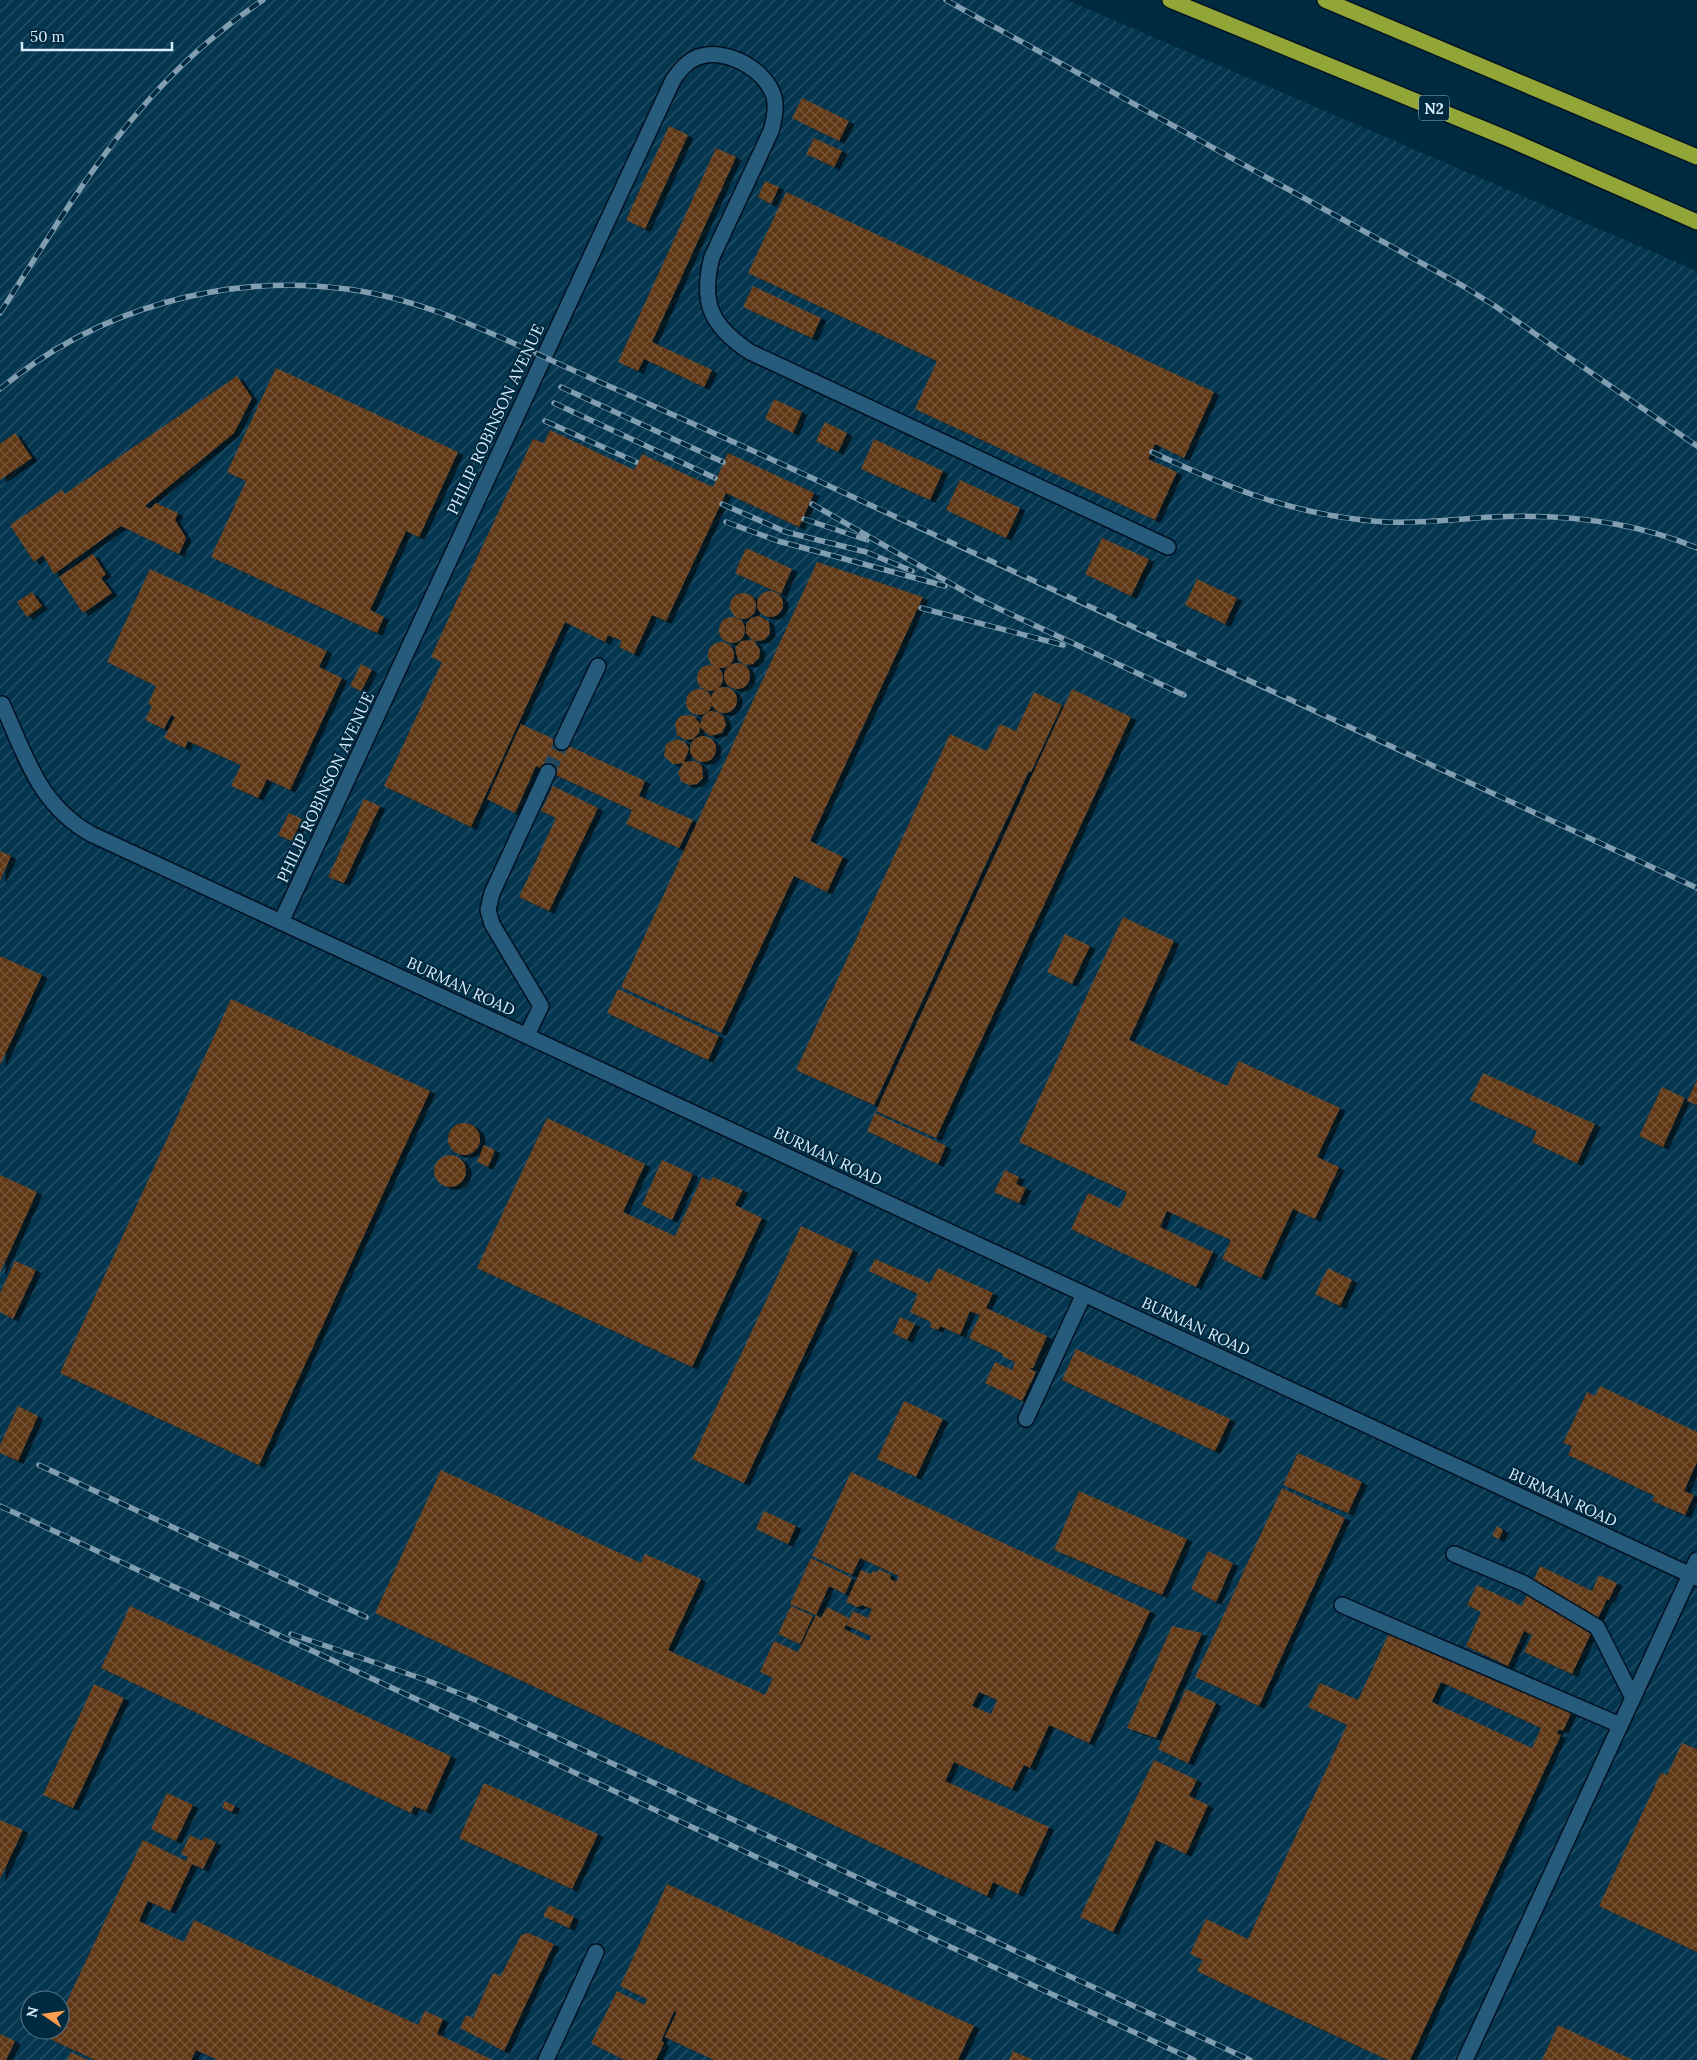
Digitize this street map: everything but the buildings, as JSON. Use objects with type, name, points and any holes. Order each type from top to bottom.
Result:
[{"type":"highway","name":"N2","points":[[1170,0],[1506,138],[1697,222]]},
{"type":"highway","points":[[1325,0],[1697,157]]},
{"type":"street","name":"PHILIP ROBINSON AVENUE","points":[[281,922],[647,134],[680,70],[690,60],[710,55],[723,56],[749,66],[761,76],[774,97],[774,115],[771,131],[712,257],[708,270],[706,285],[710,309],[728,336],[759,356],[1168,547]]},
{"type":"street","points":[[562,742],[598,666]]},
{"type":"street","name":"BURMAN ROAD","points":[[2,704],[40,787],[49,801],[76,825],[281,922],[1694,1577]]},
{"type":"street","points":[[527,1035],[541,1006],[492,924],[488,910],[492,892],[548,772]]},
{"type":"street","points":[[1026,1419],[1084,1294]]},
{"type":"street","points":[[1454,1554],[1522,1583],[1597,1628],[1632,1698]]},
{"type":"street","points":[[1465,2060],[1632,1698],[1694,1577],[1697,1560]]},
{"type":"street","points":[[1342,1605],[1620,1725]]},
{"type":"street","points":[[546,2060],[596,1952]]},
{"type":"shaded area","points":[[0,0],[1067,0],[1697,271],[1697,2060],[0,2060]]},
{"type":"tunnel","points":[[548,772],[562,742]]},
{"type":"railway","points":[[0,313],[87,178],[146,103],[187,61],[216,35],[263,0]]},
{"type":"railway","points":[[946,0],[1463,286],[1495,306],[1697,446]]},
{"type":"railway","points":[[0,389],[37,361],[77,337],[120,318],[163,303],[208,293],[254,287],[301,285],[347,289],[402,300],[455,318],[729,440],[1128,623],[1697,888]]},
{"type":"railway","points":[[561,387],[723,462]]},
{"type":"railway","points":[[554,403],[715,478]]},
{"type":"railway","points":[[545,421],[636,462]]},
{"type":"railway","points":[[1152,452],[1237,489],[1266,499],[1324,514],[1386,522],[1426,522],[1518,516],[1570,518],[1648,531],[1697,548]]},
{"type":"railway","points":[[722,504],[786,532],[866,552],[912,571]]},
{"type":"railway","points":[[812,504],[976,598],[1184,695]]},
{"type":"railway","points":[[804,519],[867,540]]},
{"type":"railway","points":[[726,522],[778,541],[945,586]]},
{"type":"railway","points":[[921,608],[1063,645]]},
{"type":"railway","points":[[39,1465],[366,1617]]},
{"type":"railway","points":[[0,1506],[1194,2060]]},
{"type":"railway","points":[[291,1634],[426,1680],[478,1701],[1250,2060]]}]
